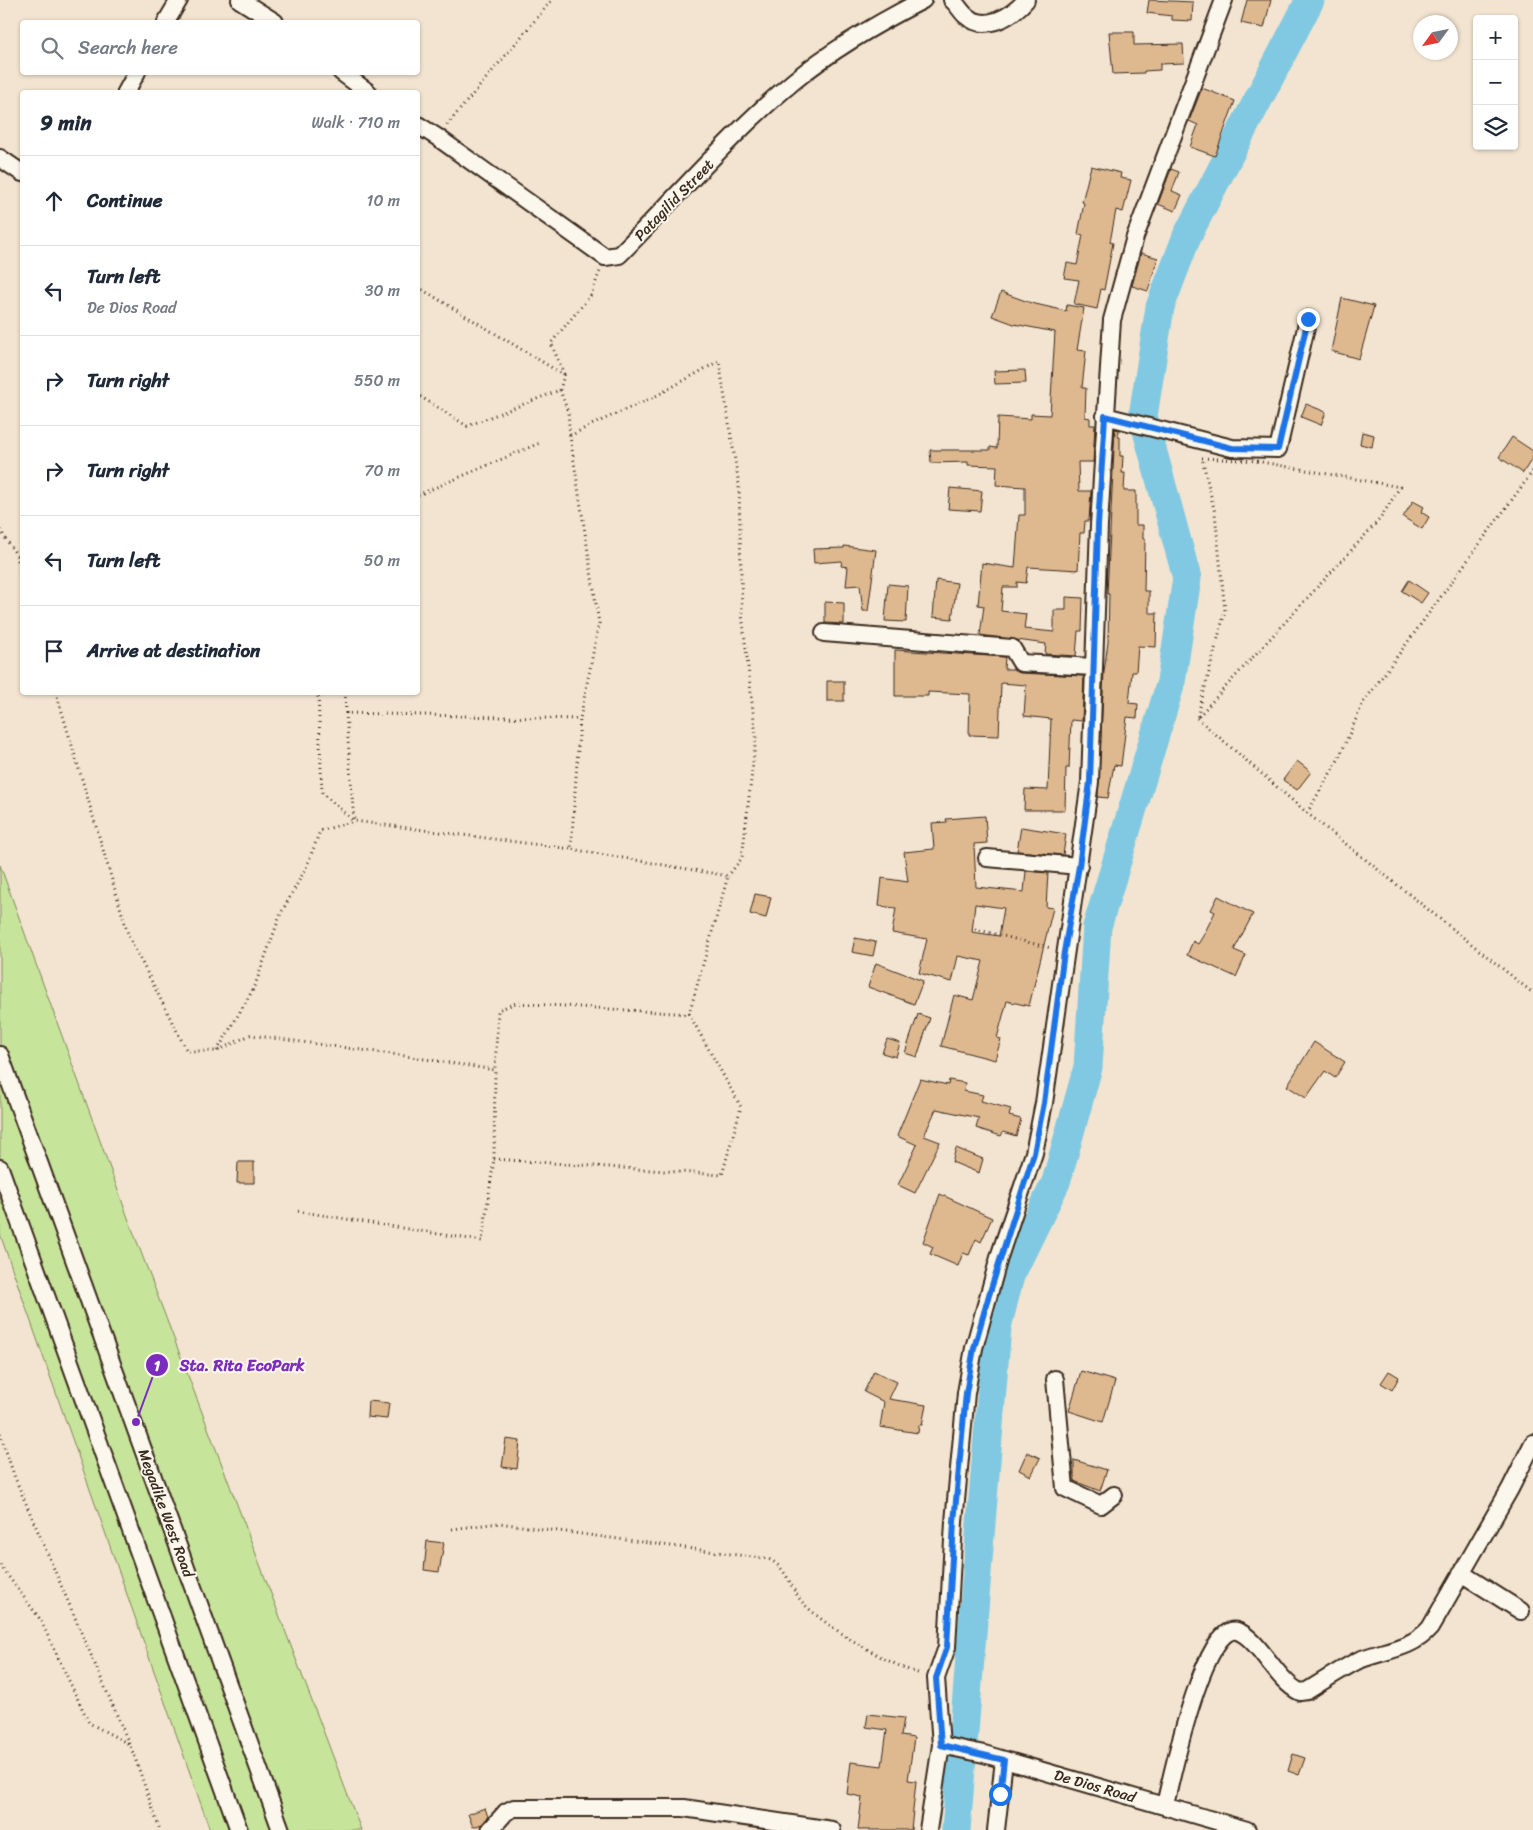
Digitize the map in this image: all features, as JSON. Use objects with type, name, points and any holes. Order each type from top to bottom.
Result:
[{"type":"street","points":[[167,20],[179,0]]},
{"type":"street","points":[[240,0],[272,20]]},
{"type":"street","name":"Patagilid Street","points":[[605,257],[619,255],[765,107],[794,81],[868,28],[923,0]]},
{"type":"street","points":[[952,0],[966,16],[981,24],[998,21],[1016,12],[1026,0]]},
{"type":"street","points":[[928,1830],[947,1746],[936,1678],[947,1647],[954,1522],[966,1393],[974,1348],[998,1263],[1034,1153],[1044,1103],[1064,952],[1079,866],[1090,782],[1098,525],[1113,417],[1112,320],[1135,237],[1224,0]]},
{"type":"street","points":[[127,90],[135,75]]},
{"type":"street","points":[[345,75],[365,90]]},
{"type":"street","points":[[420,127],[437,137],[605,257]]},
{"type":"street","points":[[0,158],[20,172]]},
{"type":"street","points":[[1113,417],[1232,448],[1278,449],[1308,319]]},
{"type":"street","points":[[824,633],[1012,648],[1021,663],[1094,667]]},
{"type":"street","points":[[987,858],[1079,866]]},
{"type":"street","name":"Megadike West Road","points":[[0,1055],[281,1830]]},
{"type":"street","points":[[0,1168],[240,1830]]},
{"type":"street","points":[[1055,1379],[1065,1488],[1101,1505],[1114,1495]]},
{"type":"street","points":[[1165,1805],[1198,1682],[1213,1650],[1224,1634],[1232,1631],[1243,1634],[1296,1690],[1307,1692],[1357,1662],[1390,1652],[1422,1637],[1430,1628],[1510,1489],[1533,1444]]},
{"type":"street","points":[[1461,1573],[1521,1611]]},
{"type":"street","name":"De Dios Road","points":[[947,1746],[984,1754],[1247,1830]]},
{"type":"street","points":[[996,1830],[1004,1760]]},
{"type":"street","points":[[490,1830],[506,1812],[514,1808],[684,1808],[832,1830]]},
{"type":"path","points":[[437,137],[552,0]]},
{"type":"path","points":[[571,849],[580,719],[599,623],[570,436],[568,412],[560,390],[564,375],[552,343],[591,295],[605,257]]},
{"type":"path","points":[[420,288],[564,375]]},
{"type":"path","points":[[494,1159],[722,1175],[741,1106],[689,1014],[728,876],[742,858],[756,737],[742,614],[738,485],[718,361],[654,397],[570,436]]},
{"type":"path","points":[[420,396],[467,426],[560,390]]},
{"type":"path","points":[[420,494],[542,442]]},
{"type":"path","points":[[1202,458],[1256,461],[1400,487],[1380,519],[1197,718],[1225,611],[1215,513],[1202,458]]},
{"type":"path","points":[[1307,813],[1338,760],[1363,703],[1533,471]]},
{"type":"path","points":[[0,530],[16,556],[20,570]]},
{"type":"path","points":[[16,556],[20,551]]},
{"type":"path","points":[[57,695],[129,937],[187,1052],[217,1051],[250,1035],[495,1070]]},
{"type":"path","points":[[318,695],[322,793],[354,821]]},
{"type":"path","points":[[345,695],[354,821]]},
{"type":"path","points":[[346,713],[580,719]]},
{"type":"path","points":[[1197,718],[1307,813],[1533,992]]},
{"type":"path","points":[[217,1051],[254,988],[281,913],[306,868],[320,831],[354,821],[571,849],[728,876]]},
{"type":"path","points":[[975,928],[1064,952]]},
{"type":"path","points":[[297,1211],[482,1240],[494,1159],[498,1010],[516,1003],[689,1014]]},
{"type":"path","points":[[0,1433],[14,1478],[129,1745],[160,1830]]},
{"type":"path","points":[[452,1529],[499,1523],[768,1559],[781,1567],[802,1602],[820,1616],[871,1650],[904,1669],[936,1678]]},
{"type":"path","points":[[0,1565],[40,1619],[89,1723],[129,1745]]},
{"type":"green space","points":[[0,865],[128,1218],[361,1830],[210,1830],[0,1234]]},
{"type":"building","points":[[1149,0],[1193,2],[1192,21],[1172,20],[1172,16],[1147,13]]},
{"type":"building","points":[[1247,0],[1271,0],[1264,28],[1241,23]]},
{"type":"building","points":[[1109,32],[1134,32],[1134,45],[1183,44],[1184,63],[1160,64],[1160,70],[1144,71],[1144,73],[1113,74]]},
{"type":"building","points":[[1202,88],[1235,101],[1215,156],[1190,147],[1198,125],[1189,121]]},
{"type":"building","points":[[1091,166],[1121,173],[1120,178],[1131,180],[1123,212],[1116,210],[1110,242],[1113,243],[1104,290],[1101,289],[1097,309],[1074,304],[1079,280],[1064,278],[1067,263],[1077,265],[1083,235],[1078,234],[1084,203],[1082,202]]},
{"type":"building","points":[[1171,169],[1179,172],[1172,191],[1182,195],[1175,211],[1158,204]]},
{"type":"building","points":[[1141,253],[1158,258],[1148,291],[1132,286]]},
{"type":"building","points":[[1001,292],[1031,303],[1066,311],[1067,305],[1084,308],[1077,350],[1086,351],[1082,388],[1086,388],[1085,417],[1090,418],[1090,425],[1095,425],[1093,462],[1078,462],[1079,491],[1091,491],[1089,521],[1085,521],[1084,533],[1080,533],[1078,570],[1028,567],[1026,583],[1017,582],[1017,587],[1003,587],[1001,611],[1026,614],[1024,629],[1054,632],[1054,610],[1066,610],[1066,597],[1083,598],[1082,631],[1078,631],[1076,656],[1045,654],[1046,644],[980,635],[984,606],[978,605],[982,563],[1015,568],[1019,515],[1025,515],[1025,487],[996,485],[997,466],[968,465],[968,462],[931,463],[930,450],[990,450],[990,447],[997,448],[998,417],[1031,419],[1031,414],[1050,415],[1055,332],[1014,324],[992,316]]},
{"type":"building","points":[[1342,298],[1374,306],[1359,359],[1331,351]]},
{"type":"building","points":[[1025,370],[1026,383],[995,384],[994,371]]},
{"type":"building","points":[[1306,404],[1326,412],[1321,425],[1301,417]]},
{"type":"building","points":[[1115,429],[1119,430],[1120,456],[1123,456],[1122,473],[1125,473],[1124,491],[1136,491],[1136,525],[1143,525],[1143,539],[1145,539],[1144,591],[1149,591],[1149,613],[1157,613],[1156,647],[1138,646],[1136,672],[1132,672],[1129,703],[1138,704],[1137,718],[1127,717],[1121,766],[1114,765],[1108,798],[1098,797],[1104,672],[1108,642],[1109,594],[1107,594]]},
{"type":"building","points":[[1362,432],[1374,435],[1372,447],[1360,444]]},
{"type":"building","points":[[1512,437],[1533,451],[1533,457],[1523,473],[1499,457]]},
{"type":"building","points":[[950,488],[982,491],[980,511],[948,509]]},
{"type":"building","points":[[1413,501],[1424,507],[1421,512],[1429,517],[1422,529],[1403,517]]},
{"type":"building","points":[[844,546],[876,550],[868,611],[863,611],[860,585],[846,586],[848,567],[841,566],[842,561],[814,563],[813,549],[844,548]]},
{"type":"building","points":[[936,580],[957,583],[952,619],[933,617]]},
{"type":"building","points":[[1409,580],[1428,593],[1421,603],[1402,591]]},
{"type":"building","points":[[888,584],[908,586],[906,622],[885,621]]},
{"type":"building","points":[[825,602],[844,603],[844,624],[825,623]]},
{"type":"building","points":[[895,650],[1005,657],[1004,669],[1014,669],[1020,673],[1084,676],[1082,721],[1071,720],[1069,768],[1066,768],[1065,810],[1024,810],[1025,789],[1048,790],[1051,719],[1024,716],[1026,685],[1001,683],[999,736],[969,735],[970,694],[928,692],[928,696],[895,696]]},
{"type":"building","points":[[827,681],[844,681],[844,701],[827,701]]},
{"type":"building","points":[[1297,761],[1311,772],[1297,790],[1283,780]]},
{"type":"building","points":[[985,816],[987,843],[974,844],[976,887],[1024,892],[1026,871],[1048,873],[1046,907],[1053,908],[1029,1006],[1007,1001],[997,1038],[1001,1039],[995,1060],[941,1046],[954,995],[973,1000],[983,961],[958,956],[952,982],[919,973],[927,939],[892,933],[896,908],[879,906],[882,878],[908,882],[904,852],[934,849],[932,823],[947,822],[946,819]],"holes":[[[975,904],[1004,908],[999,936],[972,932]]]},
{"type":"building","points":[[1021,827],[1066,834],[1063,855],[1017,851]]},
{"type":"building","points":[[755,894],[771,897],[766,918],[750,914]]},
{"type":"building","points":[[1218,896],[1253,914],[1234,950],[1246,955],[1236,977],[1187,955],[1193,941],[1198,944],[1203,936],[1215,912],[1211,910]]},
{"type":"building","points":[[855,938],[876,942],[873,956],[852,952]]},
{"type":"building","points":[[876,963],[923,981],[914,1004],[868,987]]},
{"type":"building","points":[[918,1014],[930,1018],[917,1057],[905,1053]]},
{"type":"building","points":[[887,1039],[900,1043],[896,1057],[882,1053]]},
{"type":"building","points":[[1314,1042],[1345,1062],[1335,1078],[1325,1071],[1306,1098],[1287,1086]]},
{"type":"building","points":[[920,1079],[948,1085],[949,1080],[965,1083],[964,1091],[983,1095],[981,1101],[1011,1109],[1009,1116],[1021,1119],[1016,1136],[1003,1132],[1001,1136],[976,1128],[979,1118],[936,1109],[924,1136],[940,1142],[915,1193],[898,1185],[917,1145],[897,1136]]},
{"type":"building","points":[[956,1148],[983,1159],[979,1173],[952,1162]]},
{"type":"building","points":[[238,1162],[254,1162],[254,1183],[237,1183]]},
{"type":"building","points":[[940,1194],[992,1218],[981,1242],[976,1239],[969,1255],[963,1253],[958,1266],[930,1254],[933,1247],[923,1242]]},
{"type":"building","points":[[874,1371],[897,1382],[889,1399],[926,1405],[922,1425],[919,1425],[918,1433],[880,1427],[884,1402],[864,1392]]},
{"type":"building","points":[[1081,1371],[1115,1381],[1103,1422],[1069,1411]]},
{"type":"building","points":[[1389,1371],[1399,1377],[1392,1390],[1381,1383]]},
{"type":"building","points":[[368,1401],[389,1403],[387,1419],[367,1417]]},
{"type":"building","points":[[506,1439],[520,1441],[517,1469],[502,1467]]},
{"type":"building","points":[[1027,1452],[1040,1458],[1031,1476],[1019,1470]]},
{"type":"building","points":[[1074,1460],[1107,1470],[1100,1491],[1074,1481]]},
{"type":"building","points":[[427,1541],[444,1543],[439,1572],[424,1570]]},
{"type":"building","points":[[868,1714],[904,1718],[901,1736],[914,1738],[908,1780],[916,1781],[911,1830],[858,1830],[862,1797],[847,1794],[851,1762],[882,1766],[887,1730],[866,1727]]},
{"type":"building","points":[[1293,1754],[1305,1758],[1299,1775],[1288,1771]]},
{"type":"building","points":[[485,1808],[488,1817],[482,1824],[473,1827],[468,1814]]},
{"type":"waterway","points":[[956,1830],[997,1327],[1010,1276],[1056,1182],[1088,1067],[1097,927],[1171,682],[1187,578],[1143,416],[1160,307],[1187,236],[1310,0]]},
{"type":"place","name":"Sta. Rita EcoPark","points":[[136,1422]]},
{"type":"route","points":[[1000,1794],[1004,1760],[941,1745],[936,1678],[947,1647],[954,1522],[966,1393],[974,1348],[1000,1254],[1034,1153],[1044,1103],[1064,952],[1086,822],[1090,782],[1098,525],[1105,416],[1120,418],[1232,448],[1278,449],[1308,319]]}]
